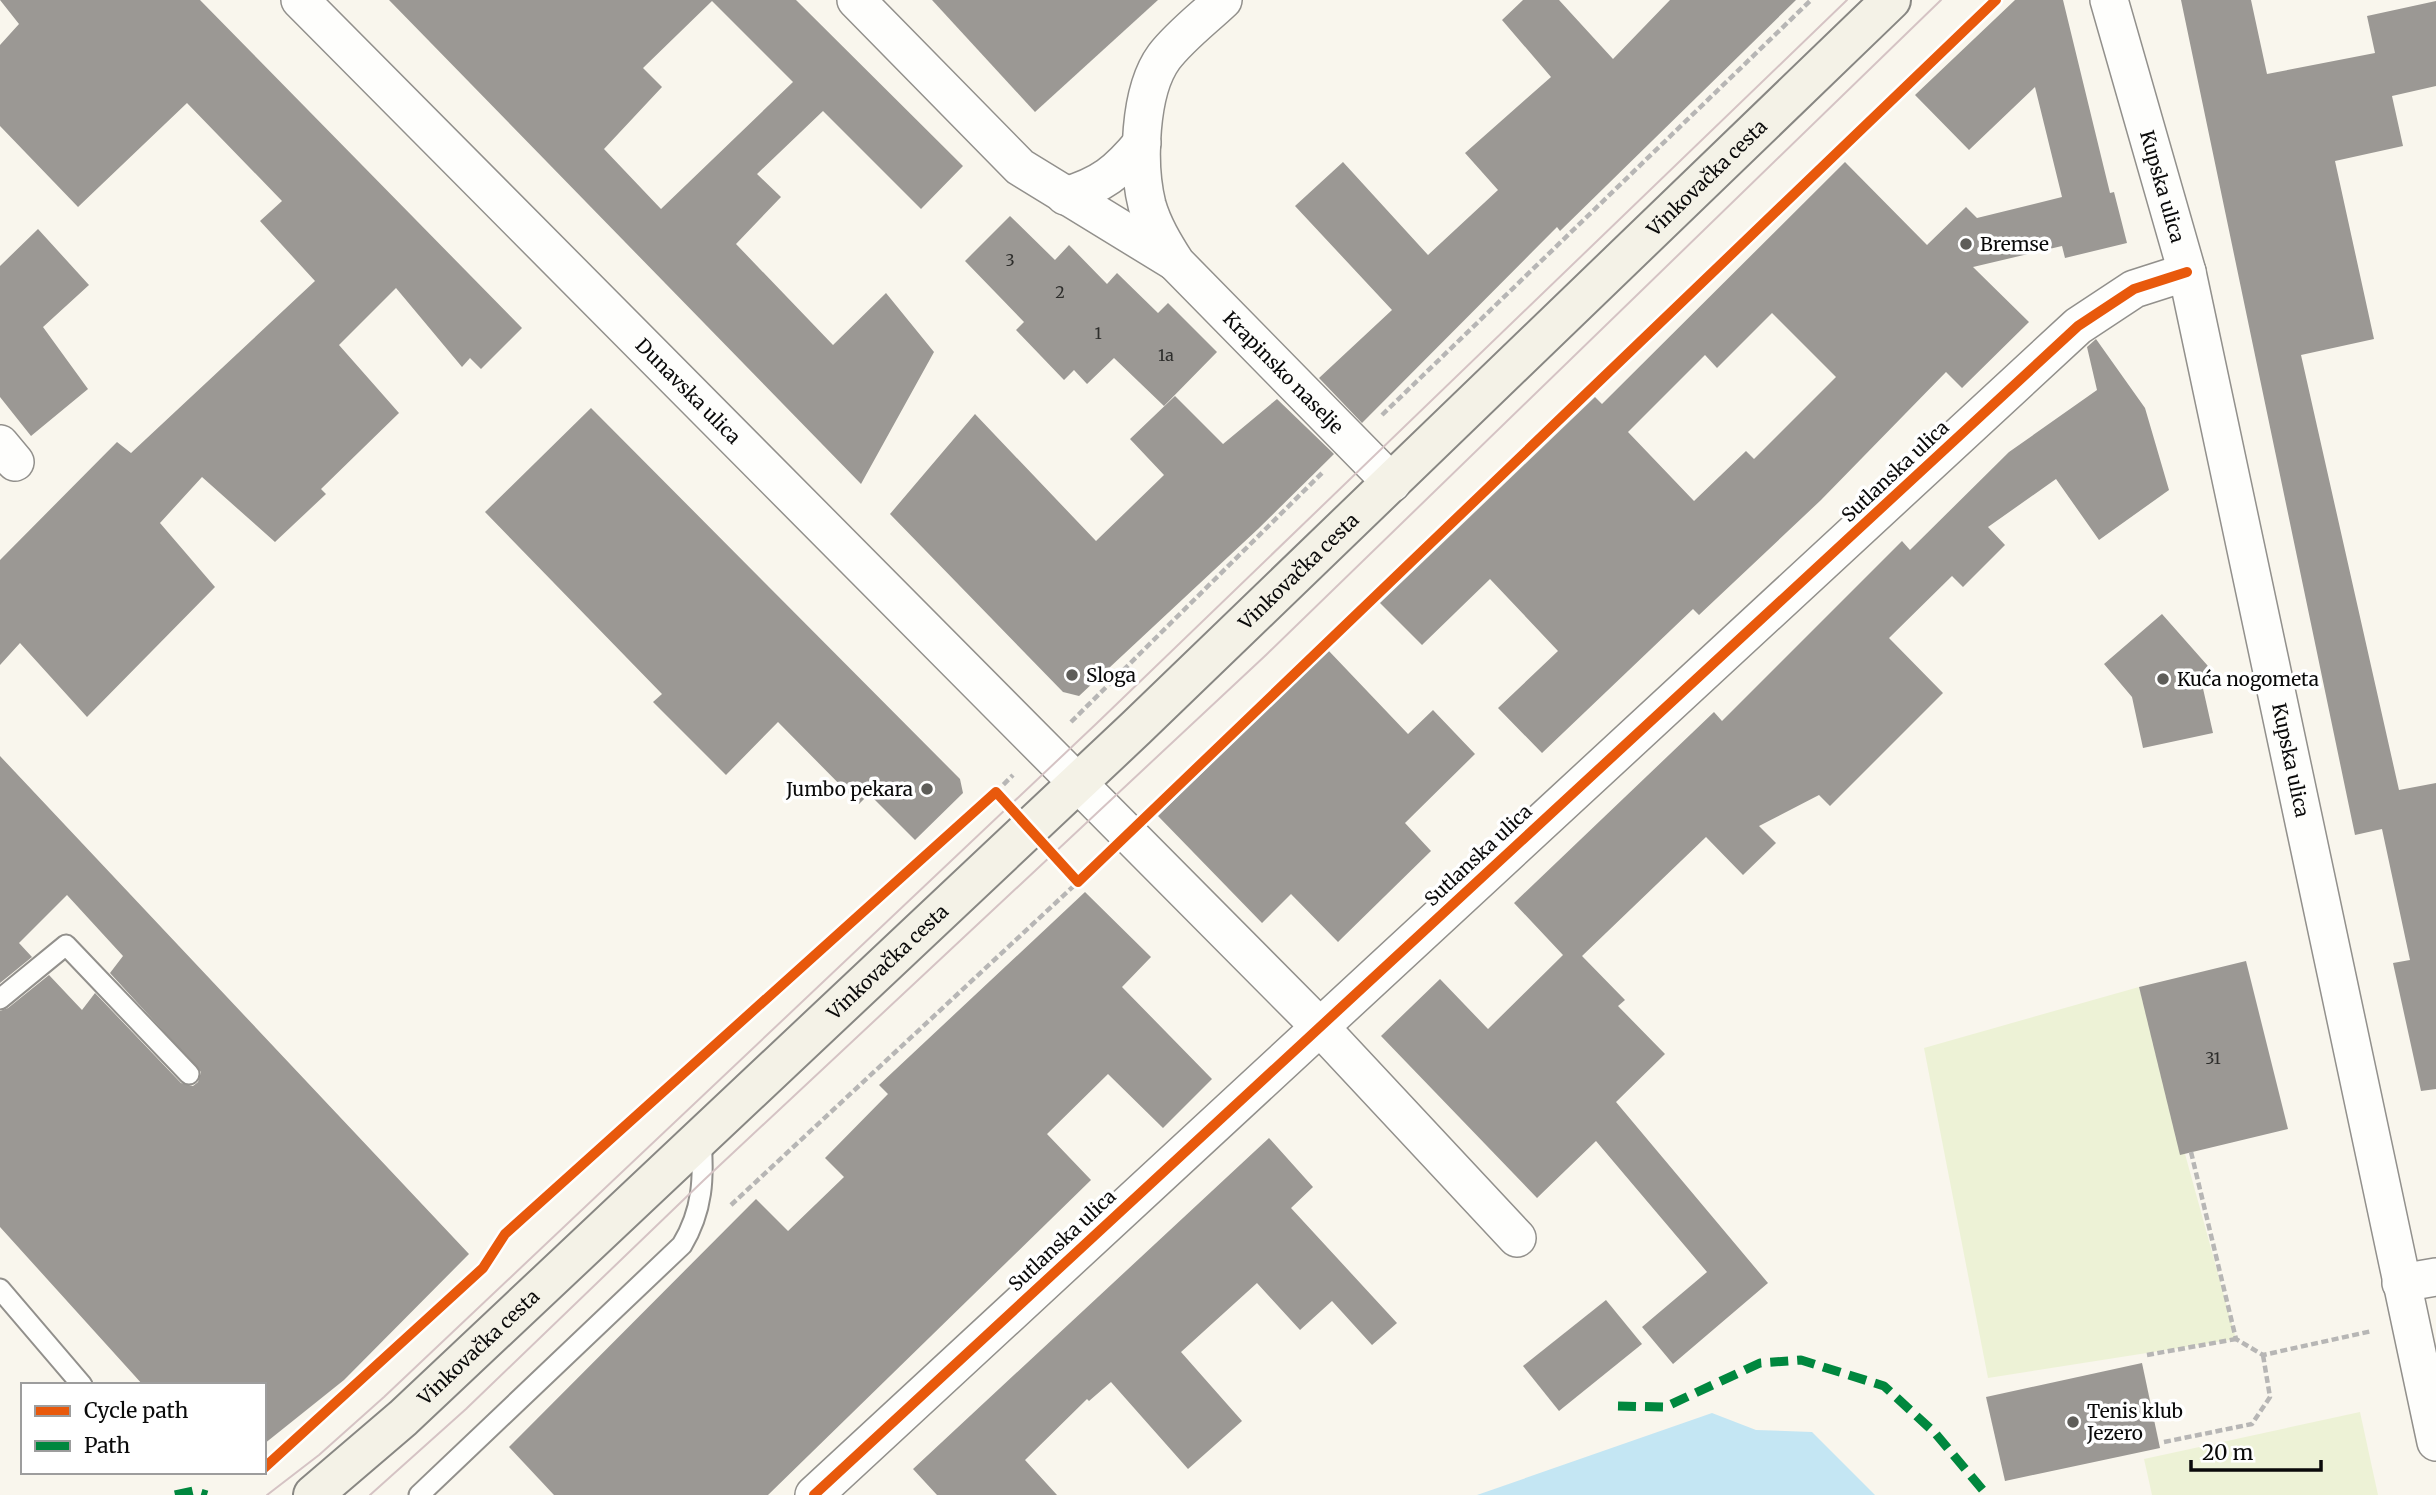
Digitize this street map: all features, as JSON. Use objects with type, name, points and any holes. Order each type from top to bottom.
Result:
[{"type":"main road","name":"Vinkovačka cesta","points":[[313,1495],[403,1418],[1077,783],[1392,483],[1891,0]]},
{"type":"street","name":"Dunavska ulica","points":[[300,0],[1077,783]]},
{"type":"street","name":"Krapinsko naselje","points":[[856,0],[1020,167],[1176,263]]},
{"type":"street","name":"Krapinsko naselje","points":[[1223,0],[1164,58],[1150,87],[1142,143],[1147,205],[1159,236],[1176,263],[1392,483]]},
{"type":"street","name":"Kupska ulica","points":[[2109,0],[2187,272],[2418,1280],[2410,1324],[2436,1442]]},
{"type":"street","points":[[1065,196],[1100,183],[1118,171],[1142,143]]},
{"type":"street","name":"Sutlanska ulica","points":[[814,1495],[2078,326],[2134,289],[2187,272]]},
{"type":"street","points":[[1077,783],[1319,1026],[1517,1238]]},
{"type":"lane","points":[[0,999],[66,945],[189,1074]]},
{"type":"lane","points":[[419,1495],[682,1245],[693,1225],[704,1180],[701,1138]]},
{"type":"lane","points":[[0,1289],[80,1383]]},
{"type":"path","points":[[986,801],[1811,0]]},
{"type":"path","points":[[996,792],[1078,883]]},
{"type":"path","points":[[682,1245],[729,1207],[1128,835]]},
{"type":"path","points":[[2191,1152],[2236,1339]]},
{"type":"path","points":[[2147,1355],[2236,1339],[2263,1355],[2410,1324]]},
{"type":"path","points":[[2164,1442],[2252,1424],[2270,1397],[2263,1355]]},
{"type":"green space","points":[[2139,987],[2236,1339],[1988,1378],[1924,1048]]},
{"type":"green space","points":[[2360,1412],[2378,1495],[2152,1495],[2144,1459]]},
{"type":"water","points":[[1712,1413],[1756,1430],[1812,1432],[1875,1495],[1477,1495]]},
{"type":"building","points":[[0,0],[200,0],[522,328],[481,369],[470,358],[462,367],[396,288],[339,345],[399,413],[321,489],[326,494],[275,542],[202,477],[160,523],[215,587],[87,717],[20,643],[0,665],[0,560],[117,442],[131,453],[315,281],[260,221],[282,201],[187,103],[78,207],[0,126],[0,45],[19,24]]},
{"type":"building","points":[[389,0],[796,0],[963,166],[921,209],[823,111],[757,174],[781,197],[736,244],[833,345],[886,293],[934,352],[861,484]],"holes":[[[712,1],[793,82],[661,209],[604,149],[662,87],[643,68]]]},
{"type":"building","points":[[932,0],[1158,0],[1035,112]]},
{"type":"building","points":[[1523,0],[1559,0],[1613,59],[1670,0],[1796,0],[1560,231],[1557,227],[1362,423],[1319,378],[1392,310],[1295,206],[1343,162],[1428,255],[1498,190],[1465,153],[1551,77],[1502,20]]},
{"type":"building","points":[[2015,0],[2063,0],[2110,193],[2114,192],[2127,243],[2065,258],[2062,246],[1973,267],[2029,322],[1962,388],[1946,372],[1821,500],[1699,615],[1693,609],[1542,753],[1498,708],[1558,651],[1490,579],[1422,645],[1380,603],[1595,397],[1602,404],[1845,162],[1927,245],[1966,207],[1977,218],[2062,197],[2035,87],[1969,150],[1915,95]],"holes":[[[1772,313],[1836,377],[1754,459],[1746,451],[1694,501],[1628,432],[1705,355],[1717,368]]]},
{"type":"building","points":[[2181,0],[2251,0],[2267,74],[2375,53],[2367,16],[2436,1],[2436,86],[2392,96],[2403,146],[2335,161],[2374,339],[2301,355],[2399,790],[2436,783],[2436,1089],[2421,1091],[2393,963],[2410,960],[2382,829],[2355,835]]},
{"type":"building","points":[[1010,216],[1055,260],[1069,245],[1107,284],[1117,273],[1158,313],[1168,303],[1217,352],[1164,406],[1114,358],[1087,384],[1074,370],[1064,380],[1016,330],[1024,322],[965,261]]},
{"type":"building","points":[[38,229],[89,285],[43,327],[88,389],[31,436],[0,397],[0,266]]},
{"type":"building","points":[[2096,339],[2145,408],[2169,490],[2099,540],[2056,479],[1988,527],[2005,545],[1963,587],[1952,576],[1889,638],[1943,693],[1830,806],[1819,795],[1759,826],[1776,843],[1743,875],[1706,837],[1582,956],[1625,1000],[1618,1006],[1665,1054],[1616,1102],[1768,1283],[1673,1364],[1642,1327],[1707,1272],[1596,1141],[1537,1198],[1381,1036],[1440,979],[1488,1029],[1563,955],[1514,903],[1714,712],[1722,721],[1902,541],[1910,550],[2009,452],[2097,390],[2087,347]]},
{"type":"building","points":[[1175,396],[1223,444],[1277,399],[1334,454],[1079,696],[1063,692],[890,514],[975,414],[1096,541],[1164,475],[1130,439]]},
{"type":"building","points":[[591,408],[960,779],[963,793],[915,840],[869,794],[859,804],[778,722],[726,775],[653,702],[662,694],[485,512]]},
{"type":"building","name":"Kuća nogometa","points":[[2162,614],[2215,674],[2202,684],[2213,733],[2143,748],[2132,697],[2104,664]]},
{"type":"building","points":[[1328,650],[1408,734],[1433,710],[1475,754],[1405,823],[1431,851],[1338,942],[1291,894],[1262,923],[1158,816]]},
{"type":"building","points":[[0,756],[469,1254],[344,1380],[266,1442],[266,1383],[141,1383],[0,1227],[0,1011],[8,1008],[49,975],[82,1010],[95,993],[181,1083],[193,1086],[198,1082],[201,1072],[110,973],[123,956],[67,895],[19,943],[32,957],[0,983]]},
{"type":"building","points":[[1085,892],[1151,957],[1122,987],[1212,1079],[1163,1128],[1108,1074],[1047,1134],[1091,1180],[768,1495],[554,1495],[509,1447],[756,1199],[788,1231],[844,1177],[825,1158],[888,1094],[879,1085]]},
{"type":"building","points":[[2246,961],[2288,1129],[2180,1155],[2139,987]]},
{"type":"building","points":[[1269,1138],[1313,1187],[1291,1208],[1397,1323],[1372,1345],[1332,1301],[1300,1330],[1257,1283],[1181,1352],[1242,1421],[1188,1469],[1111,1382],[1089,1401],[1087,1399],[1025,1460],[1057,1495],[937,1495],[913,1469]]},
{"type":"building","points":[[1606,1300],[1642,1344],[1559,1411],[1523,1366]]},
{"type":"building","name":"Tenis klub Jezero","points":[[2142,1363],[2160,1448],[2005,1481],[1986,1397]]},
{"type":"tram line","points":[[267,1495],[319,1455],[384,1397],[1096,724],[1847,0]]},
{"type":"tram line","points":[[370,1495],[466,1409],[704,1180],[1266,655],[1941,0]]},
{"type":"marked path","points":[[1618,1406],[1665,1407],[1760,1363],[1801,1360],[1884,1386],[1935,1433],[1987,1495]]},
{"type":"marked path","points":[[175,1495],[193,1491],[207,1495]]},
{"type":"cycle path","points":[[266,1466],[483,1268],[505,1234],[996,792],[1078,882],[1996,0]]},
{"type":"cycle path","points":[[814,1495],[2078,326],[2134,289],[2187,272]]},
{"type":"place","name":"Bremse","points":[[1966,244]]},
{"type":"place","name":"Sloga","points":[[1072,675]]},
{"type":"place","name":"Kuća nogometa","points":[[2163,679]]},
{"type":"place","name":"Jumbo pekara","points":[[927,789]]},
{"type":"place","name":"Tenis klub Jezero","points":[[2073,1422]]}]
